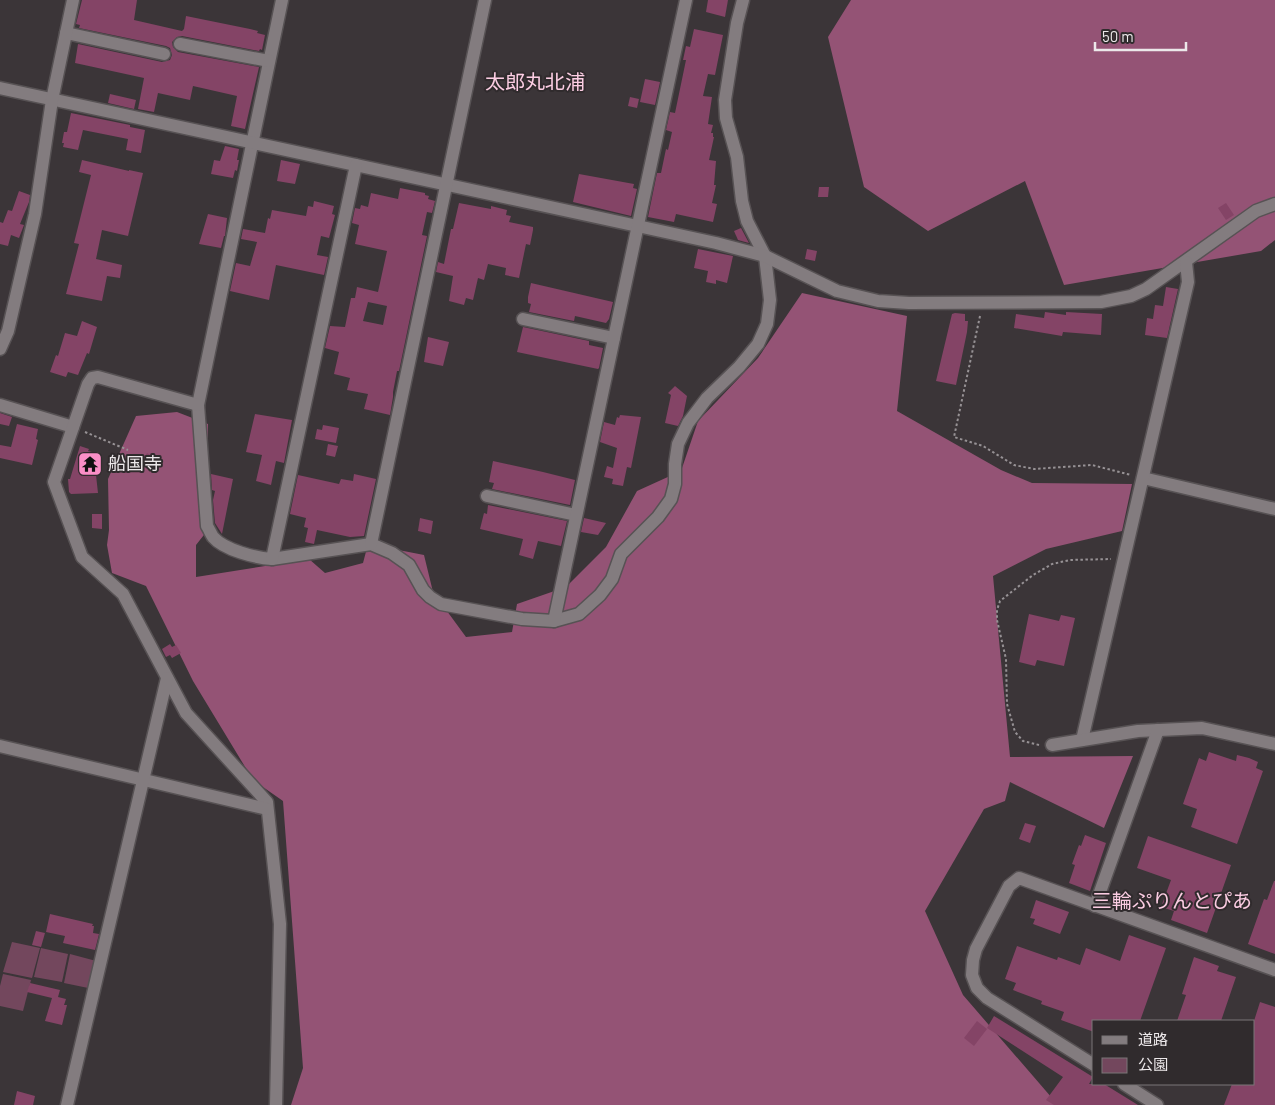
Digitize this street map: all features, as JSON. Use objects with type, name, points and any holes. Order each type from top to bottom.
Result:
[{"type":"street","points":[[0,349],[8,331],[35,214],[52,100],[73,0]]},
{"type":"street","points":[[282,0],[198,405],[207,526],[213,537],[227,547],[262,558],[272,559],[371,544],[392,554],[409,566],[422,590],[441,604],[522,619],[554,621],[578,614],[600,595],[612,579],[621,554],[658,518],[671,499],[675,484],[678,444],[688,423],[706,398],[739,367],[758,344],[767,324],[770,300],[765,256],[747,221],[742,201],[737,157],[726,118],[725,100],[737,23],[743,0]]},
{"type":"street","points":[[371,544],[485,0]]},
{"type":"street","points":[[554,621],[686,0]]},
{"type":"street","points":[[66,34],[164,54]]},
{"type":"street","points":[[180,44],[269,61]]},
{"type":"street","points":[[0,88],[716,243],[765,256],[836,291],[878,301],[982,304],[1101,302],[1131,296],[1146,289],[1186,262],[1256,211],[1275,204]]},
{"type":"street","points":[[272,559],[356,165]]},
{"type":"street","points":[[1082,740],[1188,282],[1186,262]]},
{"type":"street","points":[[523,319],[614,338]]},
{"type":"street","points":[[198,405],[98,377],[92,378],[88,384],[54,482],[82,557],[123,594],[186,714],[267,802],[280,924],[276,1105]]},
{"type":"street","points":[[0,405],[73,427]]},
{"type":"street","points":[[1143,478],[1275,508]]},
{"type":"street","points":[[487,496],[576,515]]},
{"type":"street","points":[[71,1104],[142,780],[167,678]]},
{"type":"street","points":[[1052,745],[1138,731],[1202,728],[1275,744]]},
{"type":"street","points":[[1095,906],[1158,730]]},
{"type":"street","points":[[0,746],[267,809]]},
{"type":"street","points":[[1092,1064],[987,998],[978,988],[972,975],[976,948],[1009,886],[1019,878],[1275,970]]},
{"type":"street","points":[[1126,1085],[1157,1105]]},
{"type":"path","points":[[982,304],[954,437],[983,446],[1014,465],[1034,469],[1092,465],[1143,478]]},
{"type":"path","points":[[73,427],[128,450]]},
{"type":"path","points":[[1052,745],[1023,741],[1015,732],[1007,704],[1006,659],[996,610],[1000,601],[1033,575],[1052,564],[1070,560],[1123,559]]},
{"type":"green space","points":[[12,942],[40,948],[32,978],[3,972]]},
{"type":"green space","points":[[41,948],[68,954],[62,982],[34,977]]},
{"type":"green space","points":[[70,954],[100,962],[93,989],[64,983]]},
{"type":"green space","points":[[3,974],[31,980],[23,1011],[0,1006],[0,986]]},
{"type":"shaded area","points":[[851,0],[1275,0],[1275,240],[1261,251],[1064,285],[1025,181],[928,231],[864,187],[828,37]]},
{"type":"shaded area","points":[[802,293],[907,316],[897,411],[1001,470],[1032,483],[1132,484],[1122,531],[1046,549],[993,576],[1010,757],[1133,756],[1104,828],[1010,782],[1005,801],[984,809],[925,911],[963,995],[1058,1105],[291,1105],[303,1068],[283,801],[253,780],[193,681],[146,586],[112,573],[107,545],[109,530],[108,479],[136,416],[177,412],[208,424],[207,531],[196,545],[196,577],[309,559],[325,573],[363,563],[368,544],[424,555],[433,592],[466,637],[512,632],[517,604],[566,587],[606,547],[637,491],[681,471],[698,421],[758,358]]},
{"type":"building","points":[[82,0],[137,0],[134,20],[182,31],[186,16],[250,29],[265,35],[262,50],[260,49],[259,51],[182,36],[177,37],[172,42],[173,47],[178,52],[259,67],[245,129],[231,126],[237,96],[193,86],[190,100],[158,93],[154,112],[138,109],[144,78],[75,63],[78,44],[162,62],[170,60],[172,55],[170,48],[166,46],[79,28],[80,25],[76,24]]},
{"type":"building","points":[[708,0],[728,0],[725,17],[706,12]]},
{"type":"building","points":[[694,29],[723,35],[715,75],[708,74],[703,96],[712,97],[708,124],[713,125],[711,133],[713,133],[714,137],[709,160],[716,161],[714,185],[716,185],[712,203],[717,204],[713,222],[676,214],[674,222],[648,217],[657,173],[661,173],[672,132],[666,130],[670,112],[675,113],[686,60],[683,60],[686,46],[690,47]]},
{"type":"building","points":[[645,79],[660,82],[655,105],[640,102]]},
{"type":"building","points":[[110,94],[136,100],[134,109],[108,103]]},
{"type":"building","points":[[630,97],[639,99],[637,108],[628,106]]},
{"type":"building","points":[[71,113],[130,125],[130,127],[145,130],[141,153],[126,150],[128,139],[83,130],[78,150],[63,147],[64,132],[67,132]]},
{"type":"building","points":[[225,146],[239,149],[237,171],[235,170],[233,178],[211,174],[214,160],[220,161]]},
{"type":"building","points":[[82,160],[143,173],[128,236],[102,230],[96,259],[122,265],[120,278],[107,276],[102,301],[66,294],[79,244],[74,243],[91,175],[79,172]]},
{"type":"building","points":[[281,160],[300,164],[295,184],[277,181]]},
{"type":"building","points":[[579,174],[634,184],[633,188],[637,189],[631,216],[573,202]]},
{"type":"building","points":[[819,187],[829,187],[828,197],[818,197]]},
{"type":"building","points":[[400,188],[425,193],[425,195],[429,196],[428,199],[435,201],[432,213],[427,212],[422,235],[427,236],[399,371],[397,371],[390,415],[364,409],[368,394],[347,390],[350,378],[334,374],[339,352],[325,348],[330,326],[345,327],[351,298],[355,298],[357,287],[378,292],[387,251],[355,244],[359,225],[352,223],[355,208],[360,209],[361,205],[368,207],[371,193],[398,199]],"holes":[[[368,302],[387,306],[383,325],[363,321]]]},
{"type":"building","points":[[19,191],[30,195],[20,224],[24,225],[19,238],[11,235],[8,246],[0,244],[0,222],[3,223],[8,210],[12,211]]},
{"type":"building","points":[[314,201],[334,206],[332,214],[335,215],[329,238],[321,236],[317,255],[328,257],[324,275],[276,265],[269,300],[230,291],[236,263],[250,266],[257,242],[241,239],[243,229],[265,233],[272,210],[306,216],[308,206],[313,207]]},
{"type":"building","points":[[459,203],[491,209],[491,206],[507,210],[506,215],[511,216],[509,222],[533,227],[530,245],[526,244],[519,278],[505,275],[506,268],[488,264],[484,280],[478,278],[473,300],[466,298],[464,305],[449,301],[453,276],[436,272],[438,262],[444,264],[451,229],[453,229]]},
{"type":"building","points":[[1226,203],[1234,215],[1226,220],[1218,208]]},
{"type":"building","points":[[208,214],[227,218],[225,236],[221,248],[199,244]]},
{"type":"building","points":[[741,228],[749,243],[738,240],[734,231]]},
{"type":"building","points":[[698,249],[733,256],[727,283],[716,280],[716,284],[706,282],[708,271],[694,268]]},
{"type":"building","points":[[807,249],[817,251],[815,261],[805,259]]},
{"type":"building","points":[[531,283],[613,302],[609,319],[606,323],[575,316],[574,321],[529,312],[531,304],[528,303],[528,297]]},
{"type":"building","points":[[1166,287],[1178,289],[1167,338],[1145,335],[1147,318],[1153,319],[1155,305],[1163,306]]},
{"type":"building","points":[[1045,312],[1066,315],[1066,312],[1102,314],[1101,335],[1063,332],[1062,336],[1014,328],[1016,314],[1044,318]]},
{"type":"building","points":[[952,314],[965,314],[965,321],[968,321],[956,385],[936,381]]},
{"type":"building","points":[[82,321],[97,327],[89,354],[87,353],[78,375],[68,372],[66,377],[50,372],[56,355],[58,356],[65,333],[77,336]]},
{"type":"building","points":[[523,327],[589,341],[589,345],[603,348],[599,368],[517,352]]},
{"type":"building","points":[[428,337],[449,342],[443,366],[424,362]]},
{"type":"building","points":[[675,386],[687,396],[683,416],[678,426],[665,423],[671,395],[668,393]]},
{"type":"building","points":[[0,413],[12,417],[9,426],[0,424]]},
{"type":"building","points":[[255,414],[292,420],[284,463],[276,461],[271,485],[256,481],[262,455],[246,452]]},
{"type":"building","points":[[620,415],[641,417],[631,468],[627,467],[623,486],[612,484],[613,479],[604,477],[607,466],[613,468],[617,448],[600,442],[604,422],[615,425],[617,417],[619,418]]},
{"type":"building","points":[[17,424],[38,429],[36,439],[38,440],[32,465],[0,458],[0,445],[11,447]]},
{"type":"building","points":[[323,425],[339,428],[336,443],[315,439],[317,429],[322,430]]},
{"type":"building","points":[[328,444],[338,446],[335,457],[326,455]]},
{"type":"building","points":[[80,446],[92,452],[84,476],[96,475],[98,493],[71,494],[69,492],[68,479],[70,479]]},
{"type":"building","points":[[147,453],[159,461],[152,472],[140,464]]},
{"type":"building","points":[[493,461],[575,480],[570,505],[492,489],[494,483],[489,482]]},
{"type":"building","points":[[211,474],[233,479],[222,534],[215,523],[213,500],[215,491],[212,490]]},
{"type":"building","points":[[354,474],[376,479],[364,536],[350,537],[317,530],[314,544],[305,542],[308,528],[304,527],[306,518],[290,514],[298,475],[339,484],[341,479],[353,481]]},
{"type":"building","points":[[488,505],[567,521],[561,546],[538,541],[533,559],[519,555],[523,539],[480,529],[484,513],[487,514]]},
{"type":"building","points":[[92,514],[102,514],[102,529],[92,528]]},
{"type":"building","points":[[420,518],[433,521],[431,534],[418,531]]},
{"type":"building","points":[[584,518],[606,523],[598,535],[581,532]]},
{"type":"building","points":[[1029,614],[1059,621],[1061,615],[1075,618],[1064,666],[1037,660],[1035,666],[1019,662]]},
{"type":"building","points":[[170,644],[172,647],[176,645],[181,653],[172,658],[170,655],[166,657],[162,649]]},
{"type":"building","points":[[1209,752],[1236,761],[1237,755],[1249,758],[1258,762],[1256,768],[1263,771],[1237,844],[1191,827],[1197,809],[1183,804],[1199,758],[1206,761]]},
{"type":"building","points":[[1025,823],[1036,826],[1030,843],[1019,839]]},
{"type":"building","points":[[1085,835],[1106,843],[1090,891],[1069,883],[1075,865],[1072,864]]},
{"type":"building","points":[[1148,836],[1231,865],[1207,933],[1171,920],[1174,911],[1161,907],[1171,880],[1137,868]]},
{"type":"building","points":[[1274,881],[1275,954],[1248,944],[1264,899],[1267,900]]},
{"type":"building","points":[[1036,900],[1069,912],[1060,934],[1033,924],[1035,919],[1030,918]]},
{"type":"building","points":[[50,914],[93,924],[93,933],[99,934],[95,950],[63,943],[65,936],[46,932]]},
{"type":"building","points":[[36,931],[45,933],[41,947],[32,945]]},
{"type":"building","points":[[1129,935],[1166,948],[1140,1020],[1092,1020],[1092,1031],[1061,1020],[1064,1012],[1041,1004],[1042,1001],[1013,990],[1016,983],[1005,979],[1017,946],[1057,960],[1058,957],[1080,965],[1086,948],[1120,961]]},
{"type":"building","points":[[1194,957],[1219,966],[1217,971],[1236,977],[1221,1020],[1177,1020],[1186,995],[1182,994]]},
{"type":"building","points":[[30,983],[60,990],[58,997],[66,999],[64,1005],[67,1005],[62,1025],[45,1021],[52,998],[27,992]]},
{"type":"building","points":[[1260,1002],[1275,1007],[1275,1105],[1224,1105],[1232,1085],[1255,1085],[1254,1020]]},
{"type":"building","points":[[994,1016],[1092,1076],[1089,1084],[1106,1085],[1138,1105],[1054,1105],[1046,1100],[1063,1077],[987,1028]]},
{"type":"building","points":[[977,1021],[987,1029],[974,1046],[964,1038]]},
{"type":"building","points":[[17,1091],[35,1096],[33,1105],[14,1105]]},
{"type":"place","name":"船国寺","points":[[90,464]]},
{"type":"district","name":"太郎丸北浦","points":[[535,82]]},
{"type":"district","name":"三輪ぷりんとぴあ","points":[[1172,901]]}]
